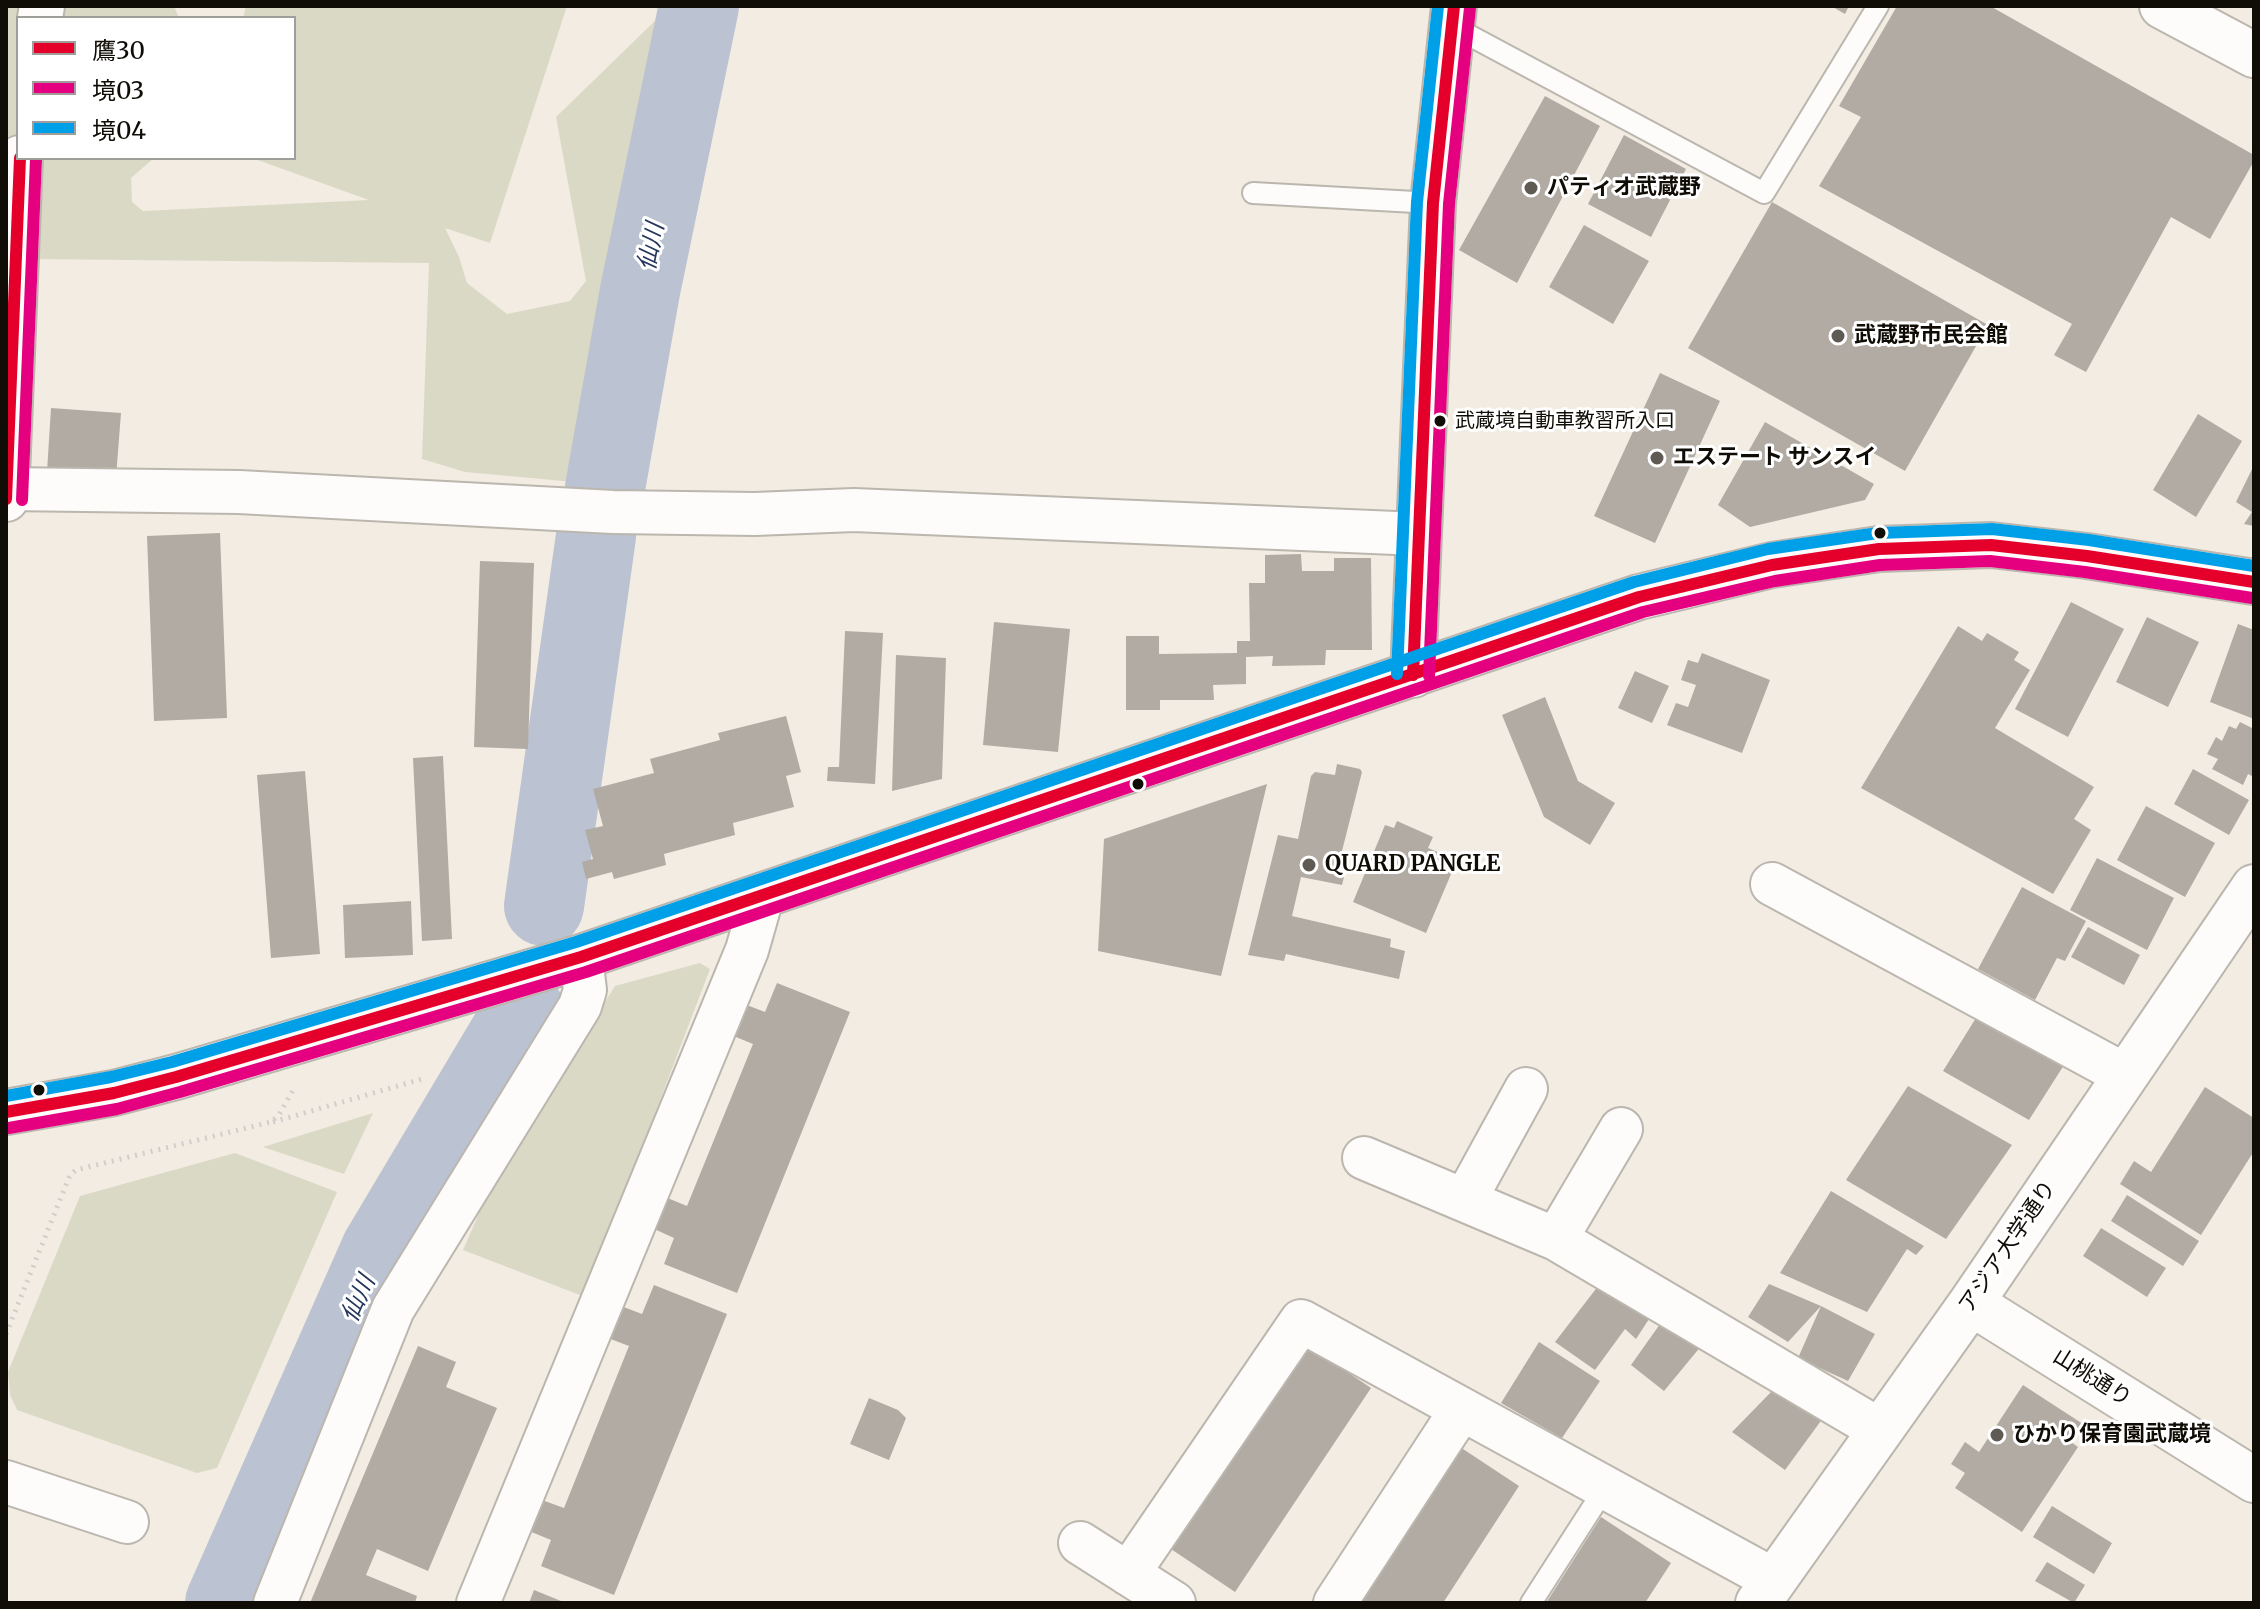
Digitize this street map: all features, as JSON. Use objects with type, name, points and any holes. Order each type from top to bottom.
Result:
[{"type":"main road","points":[[2162,6],[2254,55]]},
{"type":"main road","points":[[1413,675],[1433,203],[1452,15]]},
{"type":"main road","points":[[7,492],[20,160]]},
{"type":"main road","points":[[6,1112],[114,1093],[176,1077],[581,957],[1639,597],[1772,565],[1879,549],[1991,545],[2087,556],[2254,582]]},
{"type":"main road","name":"アジア大学通り","points":[[1766,1592],[1971,1303],[2254,887]]},
{"type":"main road","name":"山桃通り","points":[[1971,1303],[2254,1480]]},
{"type":"street","points":[[7,492],[239,492],[613,512],[755,514],[854,510],[1419,534]]},
{"type":"street","points":[[1772,884],[2125,1075]]},
{"type":"street","points":[[478,1603],[747,950],[763,894]]},
{"type":"street","points":[[275,1603],[393,1309],[580,1006],[585,990],[581,957]]},
{"type":"street","points":[[1465,1200],[1526,1089]]},
{"type":"street","points":[[1556,1239],[1621,1129]]},
{"type":"street","points":[[1364,1158],[1556,1239],[1880,1430]]},
{"type":"street","points":[[1128,1574],[1301,1321],[1605,1488],[1766,1592]]},
{"type":"street","points":[[1335,1603],[1461,1410]]},
{"type":"street","points":[[6,1482],[127,1522]]},
{"type":"street","points":[[1080,1543],[1174,1603]]},
{"type":"lane","points":[[1452,15],[1764,193],[1878,6]]},
{"type":"lane","points":[[1253,193],[1433,203]]},
{"type":"lane","points":[[1531,1603],[1605,1488]]},
{"type":"path","points":[[6,1334],[70,1175],[76,1170],[271,1122],[422,1079]]},
{"type":"path","points":[[271,1122],[279,1115],[294,1088]]},
{"type":"green space","points":[[6,6],[174,6],[178,16],[16,16],[16,160],[152,160],[131,178],[132,202],[143,211],[369,200],[258,160],[296,160],[296,16],[244,16],[246,6],[567,6],[490,243],[445,228],[467,283],[507,314],[570,301],[586,281],[556,117],[659,17],[596,484],[465,472],[422,459],[429,263],[31,259],[6,216]]},
{"type":"green space","points":[[700,963],[710,969],[585,1297],[463,1250],[494,1179],[615,986]]},
{"type":"green space","points":[[373,1113],[344,1174],[263,1147]]},
{"type":"green space","points":[[235,1153],[337,1192],[217,1468],[197,1473],[17,1410],[10,1395],[8,1372],[80,1196]]},
{"type":"building","points":[[1831,6],[1849,6],[1845,14]]},
{"type":"building","points":[[1897,6],[1990,6],[2254,155],[2254,161],[2210,239],[2171,217],[2086,372],[2054,355],[2072,324],[1819,186],[1861,117],[1839,106]]},
{"type":"building","name":"パティオ武蔵野","points":[[1545,96],[1600,126],[1517,283],[1459,250]]},
{"type":"building","points":[[1624,135],[1686,169],[1651,237],[1588,204]]},
{"type":"building","name":"武蔵野市民会館","points":[[1772,202],[1988,325],[1905,471],[1688,348]]},
{"type":"building","points":[[1584,225],[1649,261],[1613,324],[1549,287]]},
{"type":"building","name":"エステート サンスイ","points":[[1660,373],[1720,401],[1655,543],[1594,516]]},
{"type":"building","points":[[51,408],[121,413],[116,477],[47,472]]},
{"type":"building","points":[[2198,414],[2242,441],[2196,517],[2153,490]]},
{"type":"building","points":[[1765,422],[1874,484],[1865,500],[1750,527],[1718,505]]},
{"type":"building","points":[[2254,465],[2254,526],[2244,524],[2252,512],[2236,502]]},
{"type":"building","points":[[220,533],[227,718],[154,721],[147,536]]},
{"type":"building","points":[[1301,554],[1302,571],[1334,571],[1334,558],[1371,558],[1372,650],[1326,650],[1325,665],[1272,666],[1273,656],[1246,657],[1246,684],[1213,685],[1214,700],[1160,700],[1160,710],[1126,710],[1126,636],[1159,636],[1159,654],[1237,653],[1237,641],[1250,641],[1249,583],[1265,583],[1265,555]]},
{"type":"building","points":[[480,561],[534,563],[528,749],[474,747]]},
{"type":"building","points":[[2071,602],[2124,629],[2068,737],[2015,709]]},
{"type":"building","points":[[2147,617],[2199,642],[2168,707],[2116,682]]},
{"type":"building","points":[[994,622],[1070,629],[1058,752],[983,745]]},
{"type":"building","points":[[2238,624],[2254,630],[2254,719],[2210,702]]},
{"type":"building","points":[[1958,626],[1982,641],[1987,633],[2019,652],[2014,660],[2030,670],[1995,728],[2094,787],[2074,819],[2091,830],[2053,894],[1861,788]]},
{"type":"building","points":[[845,631],[883,633],[875,784],[827,781],[828,767],[839,767]]},
{"type":"building","points":[[1702,653],[1770,680],[1742,753],[1667,725],[1676,703],[1688,707],[1696,685],[1681,680],[1688,660],[1698,663]]},
{"type":"building","points":[[896,655],[946,658],[942,779],[892,791]]},
{"type":"building","points":[[1635,671],[1669,686],[1652,723],[1618,708]]},
{"type":"building","points":[[1545,697],[1578,781],[1615,803],[1590,845],[1544,817],[1502,715]]},
{"type":"building","points":[[786,716],[801,772],[786,776],[794,807],[733,823],[735,835],[664,854],[666,865],[614,879],[612,872],[586,879],[582,862],[593,859],[585,830],[603,826],[593,789],[654,773],[650,759],[720,740],[718,733]]},
{"type":"building","points":[[2240,722],[2254,729],[2254,777],[2248,774],[2243,785],[2212,769],[2218,759],[2207,754],[2216,737],[2222,741],[2229,726],[2236,729]]},
{"type":"building","points":[[443,756],[452,939],[422,941],[413,758]]},
{"type":"building","name":"QUARD PANGLE","points":[[1337,764],[1362,772],[1342,851],[1350,853],[1342,885],[1301,877],[1292,916],[1391,939],[1390,947],[1405,951],[1399,979],[1286,954],[1284,961],[1248,955],[1278,835],[1298,839],[1311,776],[1315,772],[1335,775]]},
{"type":"building","points":[[2193,769],[2249,800],[2229,835],[2174,804]]},
{"type":"building","points":[[305,771],[320,954],[271,958],[257,775]]},
{"type":"building","points":[[1267,784],[1221,976],[1098,951],[1104,839]]},
{"type":"building","points":[[2146,806],[2215,843],[2185,897],[2117,860]]},
{"type":"building","points":[[1397,821],[1433,837],[1428,848],[1457,860],[1426,933],[1353,902],[1385,825],[1394,828]]},
{"type":"building","points":[[2097,858],[2174,898],[2147,950],[2070,910]]},
{"type":"building","points":[[2022,887],[2086,921],[2065,961],[2057,958],[2035,1000],[1978,969]]},
{"type":"building","points":[[411,901],[413,955],[345,958],[343,905]]},
{"type":"building","points":[[2088,927],[2140,955],[2124,985],[2071,957]]},
{"type":"building","points":[[777,983],[850,1012],[737,1293],[664,1264],[674,1238],[652,1228],[665,1197],[687,1206],[753,1044],[731,1035],[744,1004],[765,1012]]},
{"type":"building","points":[[1984,1005],[2071,1054],[2029,1120],[1943,1071]]},
{"type":"building","points":[[1908,1086],[2012,1145],[1946,1239],[1846,1180]]},
{"type":"building","points":[[2205,1087],[2254,1118],[2254,1151],[2201,1235],[2120,1184],[2134,1161],[2151,1172]]},
{"type":"building","points":[[1831,1191],[1924,1246],[1916,1255],[1907,1249],[1867,1312],[1780,1273]]},
{"type":"building","points":[[2127,1195],[2199,1241],[2183,1266],[2111,1221]]},
{"type":"building","points":[[2101,1228],[2166,1268],[2147,1297],[2083,1256]]},
{"type":"building","points":[[1602,1281],[1651,1316],[1636,1339],[1625,1329],[1595,1370],[1555,1342]]},
{"type":"building","points":[[1769,1284],[1821,1306],[1788,1342],[1748,1317]]},
{"type":"building","points":[[654,1285],[727,1314],[614,1595],[541,1566],[551,1540],[529,1531],[542,1500],[564,1508],[629,1346],[608,1338],[621,1306],[642,1314]]},
{"type":"building","points":[[1821,1306],[1875,1334],[1848,1381],[1798,1358]]},
{"type":"building","points":[[1665,1317],[1702,1345],[1664,1391],[1631,1365]]},
{"type":"building","points":[[1539,1342],[1600,1381],[1562,1438],[1501,1403]]},
{"type":"building","points":[[1304,1343],[1371,1388],[1235,1592],[1168,1547]]},
{"type":"building","points":[[418,1346],[456,1362],[446,1387],[497,1408],[428,1571],[377,1549],[366,1575],[417,1596],[415,1603],[310,1603]]},
{"type":"building","points":[[2023,1385],[2083,1424],[2071,1442],[2078,1447],[2022,1532],[1955,1488],[1965,1473],[1951,1464],[1965,1442],[1979,1452]]},
{"type":"building","points":[[1772,1391],[1823,1418],[1785,1470],[1732,1432]]},
{"type":"building","points":[[869,1398],[898,1410],[906,1418],[889,1460],[850,1444]]},
{"type":"building","points":[[1457,1445],[1519,1486],[1443,1603],[1354,1603]]},
{"type":"building","points":[[2052,1506],[2112,1543],[2094,1574],[2033,1537]]},
{"type":"building","points":[[1601,1517],[1671,1563],[1645,1603],[1546,1603]]},
{"type":"building","points":[[2047,1562],[2085,1585],[2074,1603],[2035,1581]]},
{"type":"building","points":[[534,1590],[566,1603],[529,1603]]},
{"type":"waterway","name":"仙川","points":[[605,488],[640,291],[699,6]]},
{"type":"waterway","name":"仙川","points":[[544,906],[596,536]]},
{"type":"waterway","name":"仙川","points":[[225,1603],[381,1250],[524,1010]]},
{"type":"transit line","name":"境04","points":[[1397,674],[1417,202],[1438,6]]},
{"type":"transit line","name":"鷹30","points":[[1413,675],[1433,203],[1454,6]]},
{"type":"transit line","name":"境03","points":[[1429,676],[1449,204],[1470,8]]},
{"type":"transit line","name":"鷹30","points":[[6,499],[20,160]]},
{"type":"transit line","name":"境03","points":[[22,500],[36,160]]},
{"type":"transit line","name":"境04","points":[[6,1096],[111,1077],[172,1062],[576,942],[1634,582],[1768,549],[1878,533],[1992,529],[2089,540],[2254,566]]},
{"type":"transit line","name":"鷹30","points":[[6,1112],[114,1093],[176,1077],[581,957],[1639,597],[1772,565],[1879,549],[1991,545],[2087,556],[2254,582]]},
{"type":"transit line","name":"境03","points":[[9,1128],[117,1109],[180,1092],[586,972],[1643,612],[1775,581],[1880,565],[1990,561],[2252,598]]},
{"type":"place","name":"パティオ武蔵野","points":[[1531,188]]},
{"type":"place","name":"武蔵野市民会館","points":[[1838,336]]},
{"type":"place","name":"武蔵境自動車教習所入口","points":[[1440,421]]},
{"type":"place","name":"エステート サンスイ","points":[[1657,458]]},
{"type":"place","name":"QUARD PANGLE","points":[[1309,865]]},
{"type":"place","name":"ひかり保育園武蔵境","points":[[1997,1435]]}]
